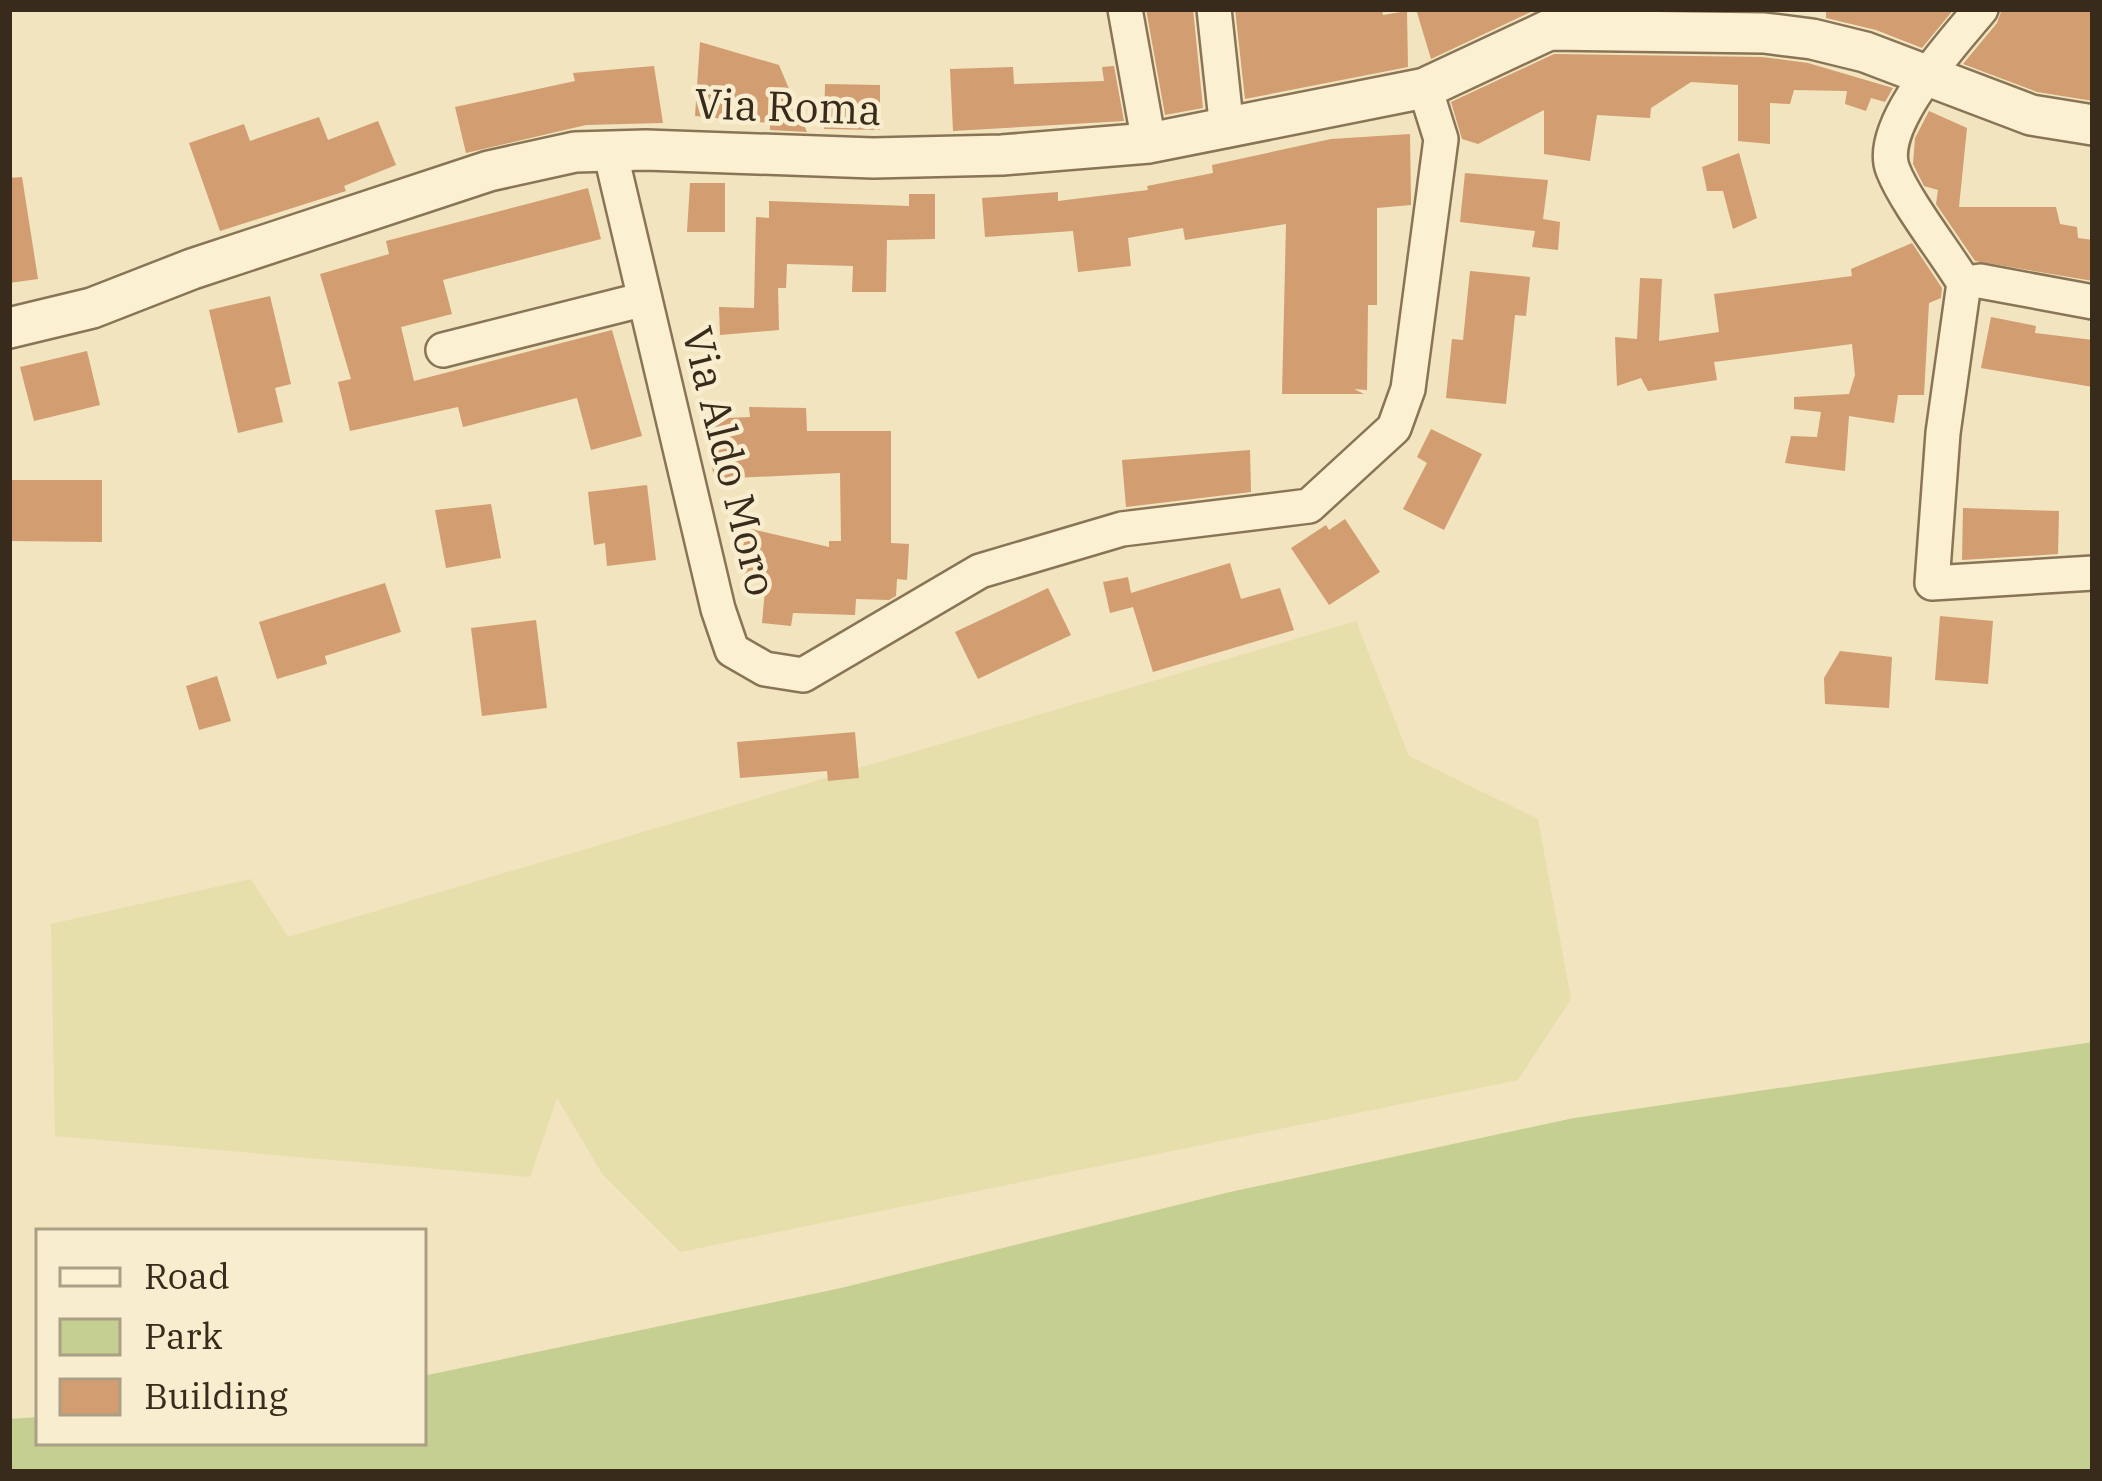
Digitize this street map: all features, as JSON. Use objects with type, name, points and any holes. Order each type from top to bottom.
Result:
[{"type":"street","points":[[1125,9],[1149,143]]},
{"type":"street","points":[[1214,9],[1227,130]]},
{"type":"street","points":[[1981,9],[1926,75],[1889,145],[1892,169],[1964,283],[1943,433],[1932,583],[2093,573]]},
{"type":"street","points":[[1554,20],[1811,39],[1865,52],[2031,116],[2093,125]]},
{"type":"street","name":"Via Roma","points":[[9,328],[92,308],[192,268],[489,171],[575,152],[894,158],[1149,143],[1425,88],[1554,20]]},
{"type":"street","name":"Via Aldo Moro","points":[[610,151],[718,609],[732,650],[765,669],[803,675],[980,571],[1122,529],[1309,506],[1347,474],[1394,428],[1408,389],[1441,139],[1425,88]]},
{"type":"street","points":[[1964,283],[1980,280],[2093,302]]},
{"type":"street","points":[[443,350],[645,298]]},
{"type":"shaded area","points":[[1356,621],[1409,756],[1538,819],[1571,999],[1518,1080],[680,1252],[603,1175],[557,1098],[530,1177],[55,1136],[51,924],[251,879],[288,937]]},
{"type":"green space","points":[[2093,1042],[2093,1472],[9,1472],[9,1419],[36,1417],[36,1445],[426,1445],[426,1375],[841,1288],[1230,1192],[1574,1118]]},
{"type":"building","points":[[1146,9],[1193,9],[1203,108],[1165,115]]},
{"type":"building","points":[[1235,9],[1382,9],[1383,15],[1407,11],[1408,67],[1245,99]]},
{"type":"building","points":[[1416,9],[1537,9],[1431,59]]},
{"type":"building","points":[[1826,9],[1954,9],[1922,48],[1826,18]]},
{"type":"building","points":[[2002,9],[2093,9],[2093,101],[2037,92],[1963,64],[1997,23]]},
{"type":"building","points":[[700,42],[779,65],[807,132],[770,130],[770,123],[695,116]]},
{"type":"building","points":[[1554,54],[1762,57],[1808,63],[1893,88],[1885,102],[1871,98],[1866,111],[1845,104],[1847,91],[1794,90],[1790,104],[1770,103],[1770,144],[1738,141],[1738,85],[1691,82],[1651,108],[1650,118],[1597,115],[1590,161],[1544,154],[1544,110],[1478,144],[1462,139],[1451,102]]},
{"type":"building","points":[[654,66],[663,123],[586,125],[466,153],[455,107],[575,81],[573,73]]},
{"type":"building","points":[[1114,66],[1124,121],[953,131],[950,69],[1013,67],[1014,84],[1104,81],[1102,67]]},
{"type":"building","points":[[825,84],[880,85],[880,130],[824,129]]},
{"type":"building","points":[[1929,111],[1967,128],[1959,207],[2056,207],[2060,224],[2077,227],[2078,238],[2093,240],[2093,281],[1975,261],[1936,204],[1938,190],[1924,186],[1913,164],[1915,138]]},
{"type":"building","points":[[319,117],[328,140],[378,121],[396,165],[344,186],[346,191],[220,231],[189,143],[244,124],[250,141]]},
{"type":"building","points":[[1410,134],[1411,205],[1377,208],[1377,305],[1368,305],[1367,390],[1354,389],[1364,394],[1282,394],[1286,224],[1185,240],[1183,228],[1128,238],[1131,266],[1078,272],[1073,231],[985,237],[982,198],[1058,192],[1058,201],[1148,190],[1147,186],[1213,173],[1212,165],[1331,139]]},
{"type":"building","points":[[1739,153],[1757,218],[1733,229],[1723,191],[1707,191],[1702,167]]},
{"type":"building","points":[[1465,173],[1548,180],[1543,219],[1560,222],[1558,250],[1532,247],[1535,231],[1460,222]]},
{"type":"building","points":[[22,177],[38,279],[9,283],[9,178]]},
{"type":"building","points":[[690,183],[725,183],[725,232],[687,232]]},
{"type":"building","points":[[588,188],[601,239],[443,280],[452,314],[401,327],[414,381],[612,330],[642,436],[591,450],[577,398],[463,427],[458,407],[350,431],[338,382],[351,379],[320,274],[389,254],[386,241]]},
{"type":"building","points":[[909,194],[935,194],[935,239],[887,240],[886,292],[852,292],[853,266],[787,264],[786,288],[778,288],[779,330],[720,335],[719,307],[754,308],[756,217],[769,218],[769,201],[909,206]]},
{"type":"building","points":[[1912,243],[1942,288],[1941,298],[1929,303],[1924,395],[1898,395],[1894,423],[1849,416],[1845,471],[1785,463],[1791,436],[1817,437],[1821,412],[1794,409],[1794,397],[1849,394],[1855,375],[1852,344],[1714,362],[1717,380],[1648,391],[1641,378],[1617,386],[1615,337],[1637,339],[1640,278],[1662,279],[1659,341],[1719,332],[1714,294],[1852,276],[1851,269]]},
{"type":"building","points":[[1470,271],[1530,277],[1526,316],[1515,315],[1506,404],[1446,398],[1452,339],[1463,340]]},
{"type":"building","points":[[270,296],[291,384],[275,388],[283,422],[238,433],[209,310]]},
{"type":"building","points":[[1991,317],[2036,326],[2035,333],[2093,340],[2093,387],[1981,368]]},
{"type":"building","points":[[87,351],[100,405],[34,421],[20,367]]},
{"type":"building","points":[[749,407],[806,408],[807,431],[891,431],[891,543],[909,544],[907,580],[897,579],[896,596],[856,599],[855,615],[793,613],[791,626],[762,623],[766,578],[738,572],[747,528],[829,547],[829,541],[841,541],[840,473],[714,479],[705,419],[750,417]]},
{"type":"building","points":[[1431,429],[1482,454],[1444,530],[1403,509],[1427,463],[1417,457]]},
{"type":"building","points":[[1250,450],[1251,492],[1126,507],[1122,460]]},
{"type":"building","points":[[9,480],[102,480],[102,542],[9,541]]},
{"type":"building","points":[[647,485],[656,560],[607,566],[605,543],[594,545],[588,492]]},
{"type":"building","points":[[491,504],[501,558],[446,568],[435,510]]},
{"type":"building","points":[[1963,508],[2059,511],[2058,554],[1962,560]]},
{"type":"building","points":[[1345,519],[1380,572],[1329,605],[1291,548],[1326,525],[1329,530]]},
{"type":"building","points":[[1230,563],[1241,599],[1280,588],[1294,630],[1153,672],[1133,607],[1110,613],[1103,582],[1128,577],[1131,593]]},
{"type":"building","points":[[385,583],[401,632],[325,656],[327,664],[277,679],[259,622]]},
{"type":"building","points":[[1048,588],[1071,635],[978,679],[955,632]]},
{"type":"building","points":[[1940,616],[1993,621],[1988,684],[1935,680]]},
{"type":"building","points":[[536,620],[547,708],[482,716],[471,628]]},
{"type":"building","points":[[1840,651],[1892,657],[1889,708],[1825,704],[1824,678]]},
{"type":"building","points":[[217,676],[231,721],[199,730],[186,686]]},
{"type":"building","points":[[855,732],[859,778],[828,781],[827,771],[740,778],[737,742]]}]
